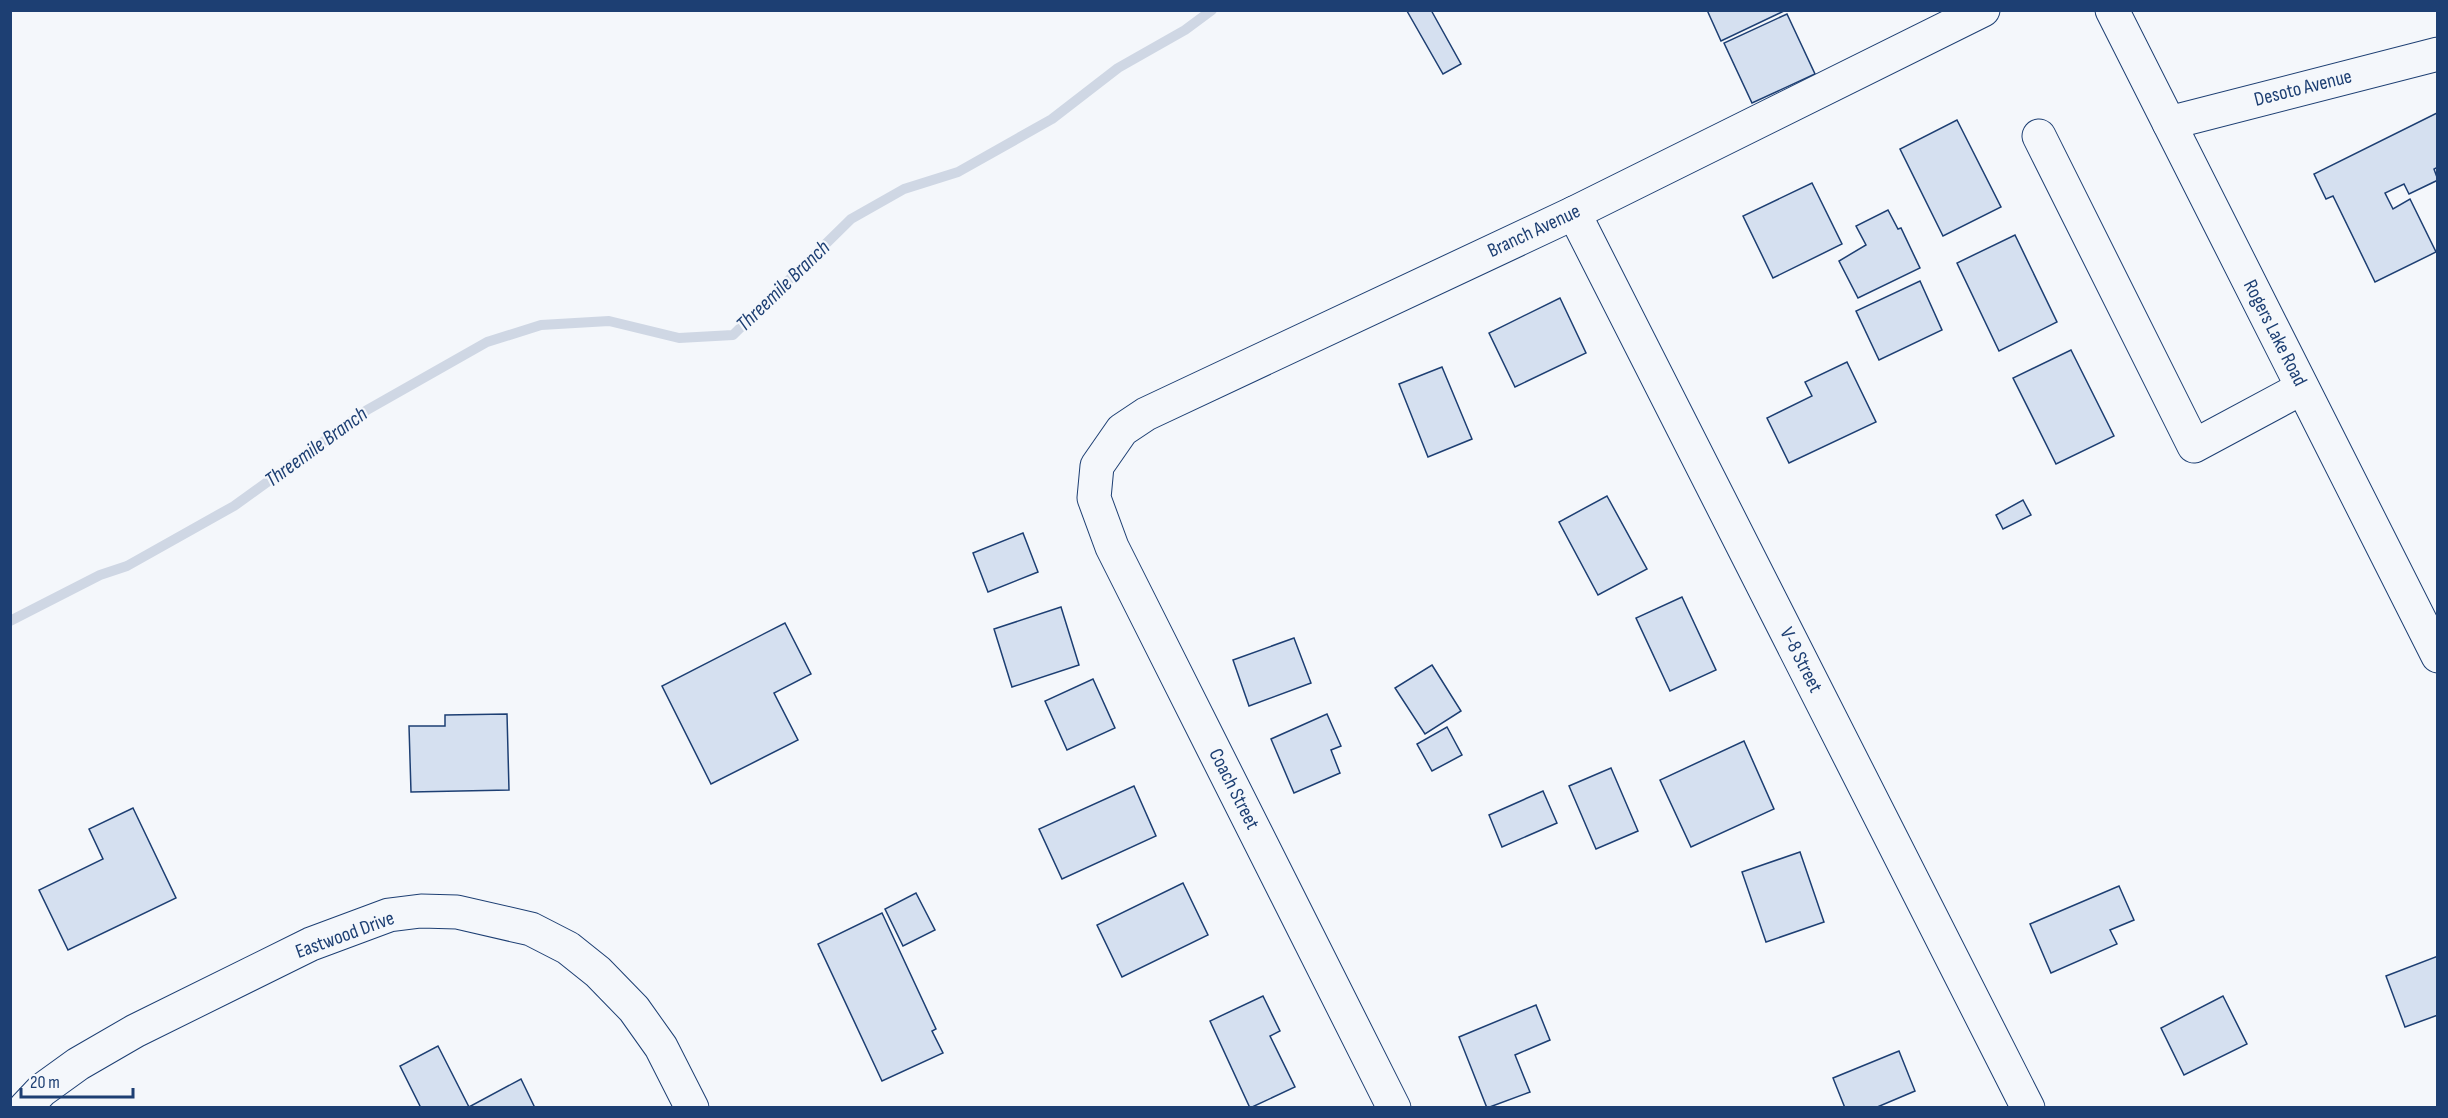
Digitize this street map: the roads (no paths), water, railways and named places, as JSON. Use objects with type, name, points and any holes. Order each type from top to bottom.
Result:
[{"type":"street","name":"Branch Avenue","points":[[1097,466],[1122,430],[1146,414],[1574,213],[1983,10]]},
{"type":"street","name":"Rogers Lake Road","points":[[2112,10],[2302,388],[2435,644]]},
{"type":"street","name":"Desoto Avenue","points":[[2169,123],[2438,54]]},
{"type":"street","points":[[2039,135],[2194,446],[2302,388]]},
{"type":"street","name":"V-8 Street","points":[[1574,213],[2028,1107]]},
{"type":"street","name":"Coach Street","points":[[1097,466],[1094,498],[1112,547],[1394,1107]]},
{"type":"street","name":"Eastwood Drive","points":[[25,1107],[42,1090],[78,1064],[135,1031],[312,944],[389,915],[421,911],[457,912],[531,929],[568,948],[598,972],[634,1009],[661,1047],[692,1107]]},
{"type":"waterway","name":"Threemile Branch","points":[[10,621],[100,575],[127,566],[234,506],[367,410],[487,342],[541,325],[609,321],[679,338],[733,335],[851,219],[904,189],[958,172],[1052,119],[1118,68],[1185,30],[1212,10]]}]
